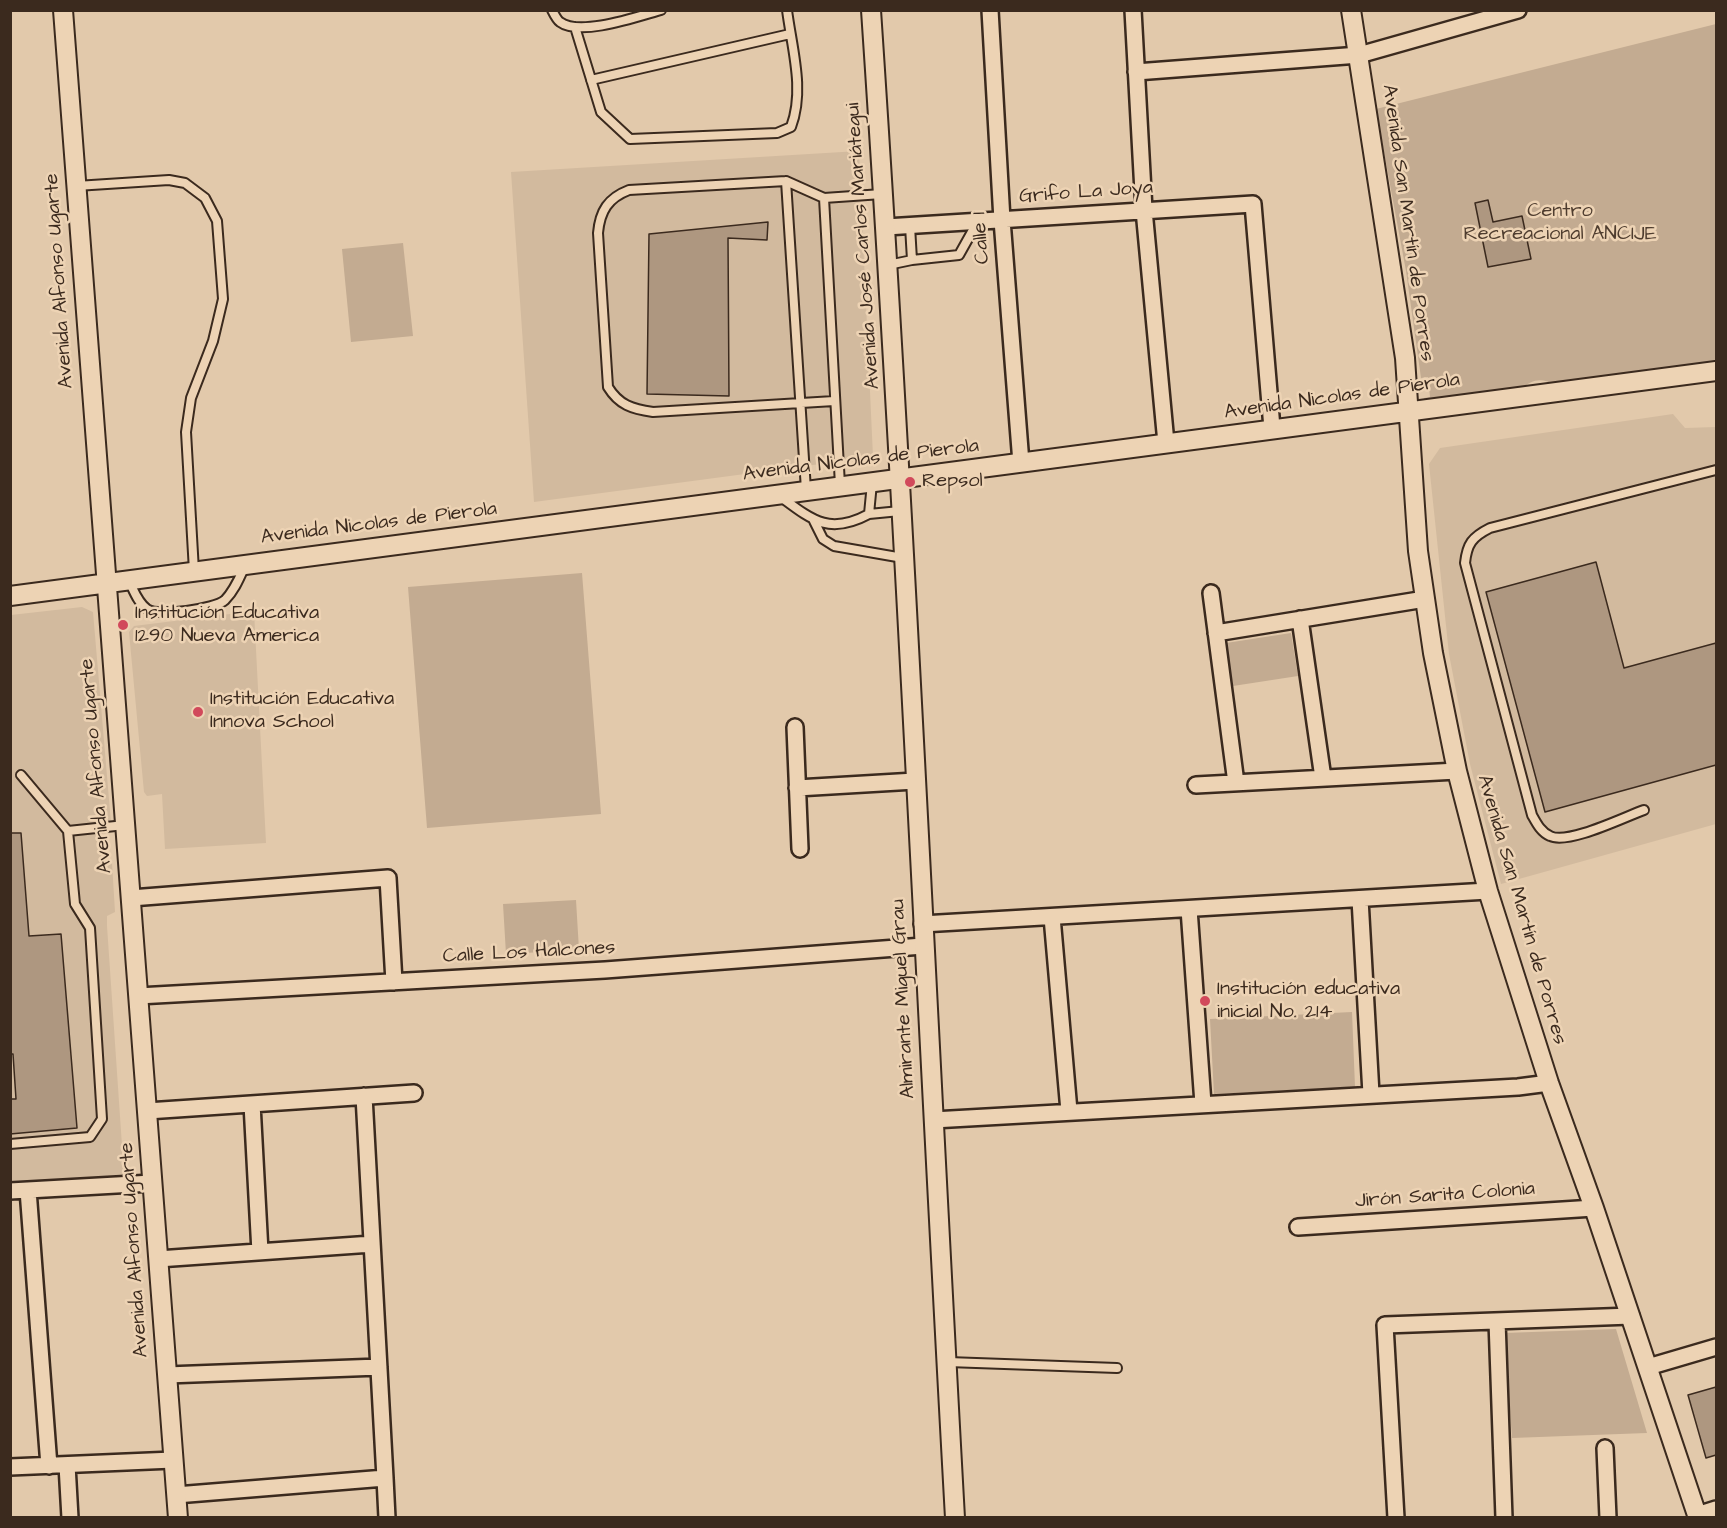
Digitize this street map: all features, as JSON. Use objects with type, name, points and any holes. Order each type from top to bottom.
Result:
[{"type":"street","name":"Avenida Alfonso Ugarte","points":[[63,10],[178,1518]]},
{"type":"street","name":"Avenida José Carlos Mariátegui","points":[[871,10],[902,478]]},
{"type":"street","name":"Calle 1","points":[[990,10],[1002,220],[1021,463]]},
{"type":"street","points":[[1133,10],[1144,210],[1166,443]]},
{"type":"street","name":"Avenida San Martín de Porres","points":[[1351,10],[1405,358],[1418,551],[1432,653],[1457,771],[1488,891],[1549,1083],[1594,1208],[1697,1516]]},
{"type":"street","points":[[1136,72],[1359,56],[1518,10]]},
{"type":"street","name":"Grifo La Joya","points":[[886,227],[1253,204],[1272,428]]},
{"type":"street","name":"Avenida Nicolas de Pierola","points":[[10,596],[1716,371]]},
{"type":"street","name":"Almirante Miguel Grau","points":[[902,478],[923,946],[955,1518]]},
{"type":"street","points":[[1211,593],[1236,783]]},
{"type":"street","points":[[1216,633],[1425,599]]},
{"type":"street","points":[[1300,619],[1323,778]]},
{"type":"street","points":[[795,727],[800,849]]},
{"type":"street","points":[[1196,785],[1457,771]]},
{"type":"street","points":[[797,788],[915,781]]},
{"type":"street","points":[[131,898],[388,878],[394,982]]},
{"type":"street","points":[[922,924],[1488,891]]},
{"type":"street","points":[[1360,899],[1371,1094]]},
{"type":"street","points":[[1190,909],[1203,1104]]},
{"type":"street","points":[[1052,917],[1070,1111]]},
{"type":"street","name":"Calle Los Halcones","points":[[138,996],[605,970],[923,946]]},
{"type":"street","points":[[933,1120],[1518,1087],[1549,1083]]},
{"type":"street","points":[[147,1111],[414,1093]]},
{"type":"street","points":[[364,1096],[387,1518]]},
{"type":"street","points":[[252,1104],[260,1252]]},
{"type":"street","points":[[10,1191],[152,1183]]},
{"type":"street","points":[[28,1190],[49,1466]]},
{"type":"street","name":"Jirón Sarita Colonia","points":[[1298,1227],[1594,1208]]},
{"type":"street","points":[[158,1259],[372,1244]]},
{"type":"street","points":[[1396,1518],[1385,1325],[1630,1316]]},
{"type":"street","points":[[1497,1321],[1504,1518]]},
{"type":"street","points":[[1648,1367],[1716,1347]]},
{"type":"street","points":[[167,1375],[379,1367]]},
{"type":"street","points":[[1605,1448],[1608,1518]]},
{"type":"street","points":[[10,1467],[173,1461]]},
{"type":"street","points":[[67,1465],[70,1518]]},
{"type":"street","points":[[176,1495],[385,1478]]},
{"type":"street","points":[[1697,1516],[1716,1509]]},
{"type":"lane","points":[[552,10],[559,22],[575,27],[597,26],[661,10]]},
{"type":"lane","points":[[575,27],[601,112],[630,139],[777,133],[791,127],[797,111],[798,95],[787,10]]},
{"type":"lane","points":[[591,80],[790,34]]},
{"type":"lane","points":[[76,186],[169,180],[185,183],[206,198],[217,221],[223,299],[213,341],[192,398],[186,432],[194,572]]},
{"type":"lane","points":[[834,401],[653,412],[627,406],[616,399],[608,387],[598,233],[606,206],[614,196],[629,190],[786,181],[824,198],[883,194]]},
{"type":"lane","points":[[786,181],[806,491]]},
{"type":"lane","points":[[824,198],[840,487]]},
{"type":"lane","points":[[888,266],[912,260],[959,255],[978,221]]},
{"type":"lane","points":[[910,226],[912,260]]},
{"type":"lane","points":[[1644,810],[1568,838],[1552,838],[1541,831],[1532,816],[1465,563],[1467,548],[1473,536],[1490,528],[1716,470]]},
{"type":"lane","points":[[869,514],[872,483]]},
{"type":"lane","points":[[778,495],[814,522],[823,539],[834,546],[905,558]]},
{"type":"lane","points":[[814,522],[832,525],[850,523],[869,514],[903,510]]},
{"type":"lane","points":[[128,580],[146,609],[156,614],[215,606],[224,601],[233,590],[246,565]]},
{"type":"lane","points":[[10,1144],[90,1137],[102,1119],[90,928],[75,904],[68,831],[21,775]]},
{"type":"lane","points":[[68,831],[125,825]]},
{"type":"lane","points":[[946,1362],[1117,1368]]},
{"type":"shaded area","points":[[859,151],[873,457],[534,502],[511,172]]},
{"type":"shaded area","points":[[1673,414],[1685,428],[1716,427],[1716,824],[1501,884],[1470,764],[1449,654],[1429,464],[1440,448]]},
{"type":"shaded area","points":[[82,607],[93,612],[111,823],[102,833],[103,864],[112,863],[115,912],[107,916],[107,926],[124,1175],[11,1182],[11,615]]},
{"type":"shaded area","name":"Institución Educativa Innova School","points":[[254,611],[266,843],[165,849],[162,794],[147,796],[144,792],[129,632],[134,626]]},
{"type":"green space","name":"Centro Recreacional ANCIJE","points":[[1716,24],[1716,363],[1554,385],[1545,381],[1537,381],[1521,389],[1424,401],[1424,398],[1430,397],[1428,377],[1421,378],[1406,271],[1376,109]]},
{"type":"green space","points":[[403,243],[413,336],[351,342],[342,249]]},
{"type":"green space","points":[[582,573],[601,814],[427,828],[408,587]]},
{"type":"green space","points":[[1291,633],[1298,676],[1233,686],[1226,643]]},
{"type":"green space","points":[[576,900],[579,950],[506,954],[503,904]]},
{"type":"green space","points":[[1352,1012],[1355,1087],[1214,1094],[1210,1019]]},
{"type":"green space","points":[[1616,1329],[1647,1433],[1512,1438],[1504,1333]]},
{"type":"building","points":[[1488,200],[1493,222],[1522,216],[1531,259],[1488,267],[1475,203]]},
{"type":"building","points":[[768,222],[767,240],[728,238],[729,396],[647,394],[649,234]]},
{"type":"building","points":[[1596,562],[1624,668],[1716,643],[1716,765],[1545,812],[1486,592]]},
{"type":"building","points":[[10,833],[21,833],[29,936],[61,934],[77,1128],[10,1134],[10,1099],[16,1099],[13,1054],[10,1054]]},
{"type":"building","points":[[1716,1387],[1716,1455],[1706,1458],[1688,1395]]},
{"type":"place","name":"Repsol","points":[[910,482]]},
{"type":"place","name":"Institución Educativa 1290 Nueva America","points":[[123,625]]},
{"type":"place","name":"Institución Educativa Innova School","points":[[198,712]]},
{"type":"place","name":"Institución educativa inicial No. 214","points":[[1205,1001]]}]
